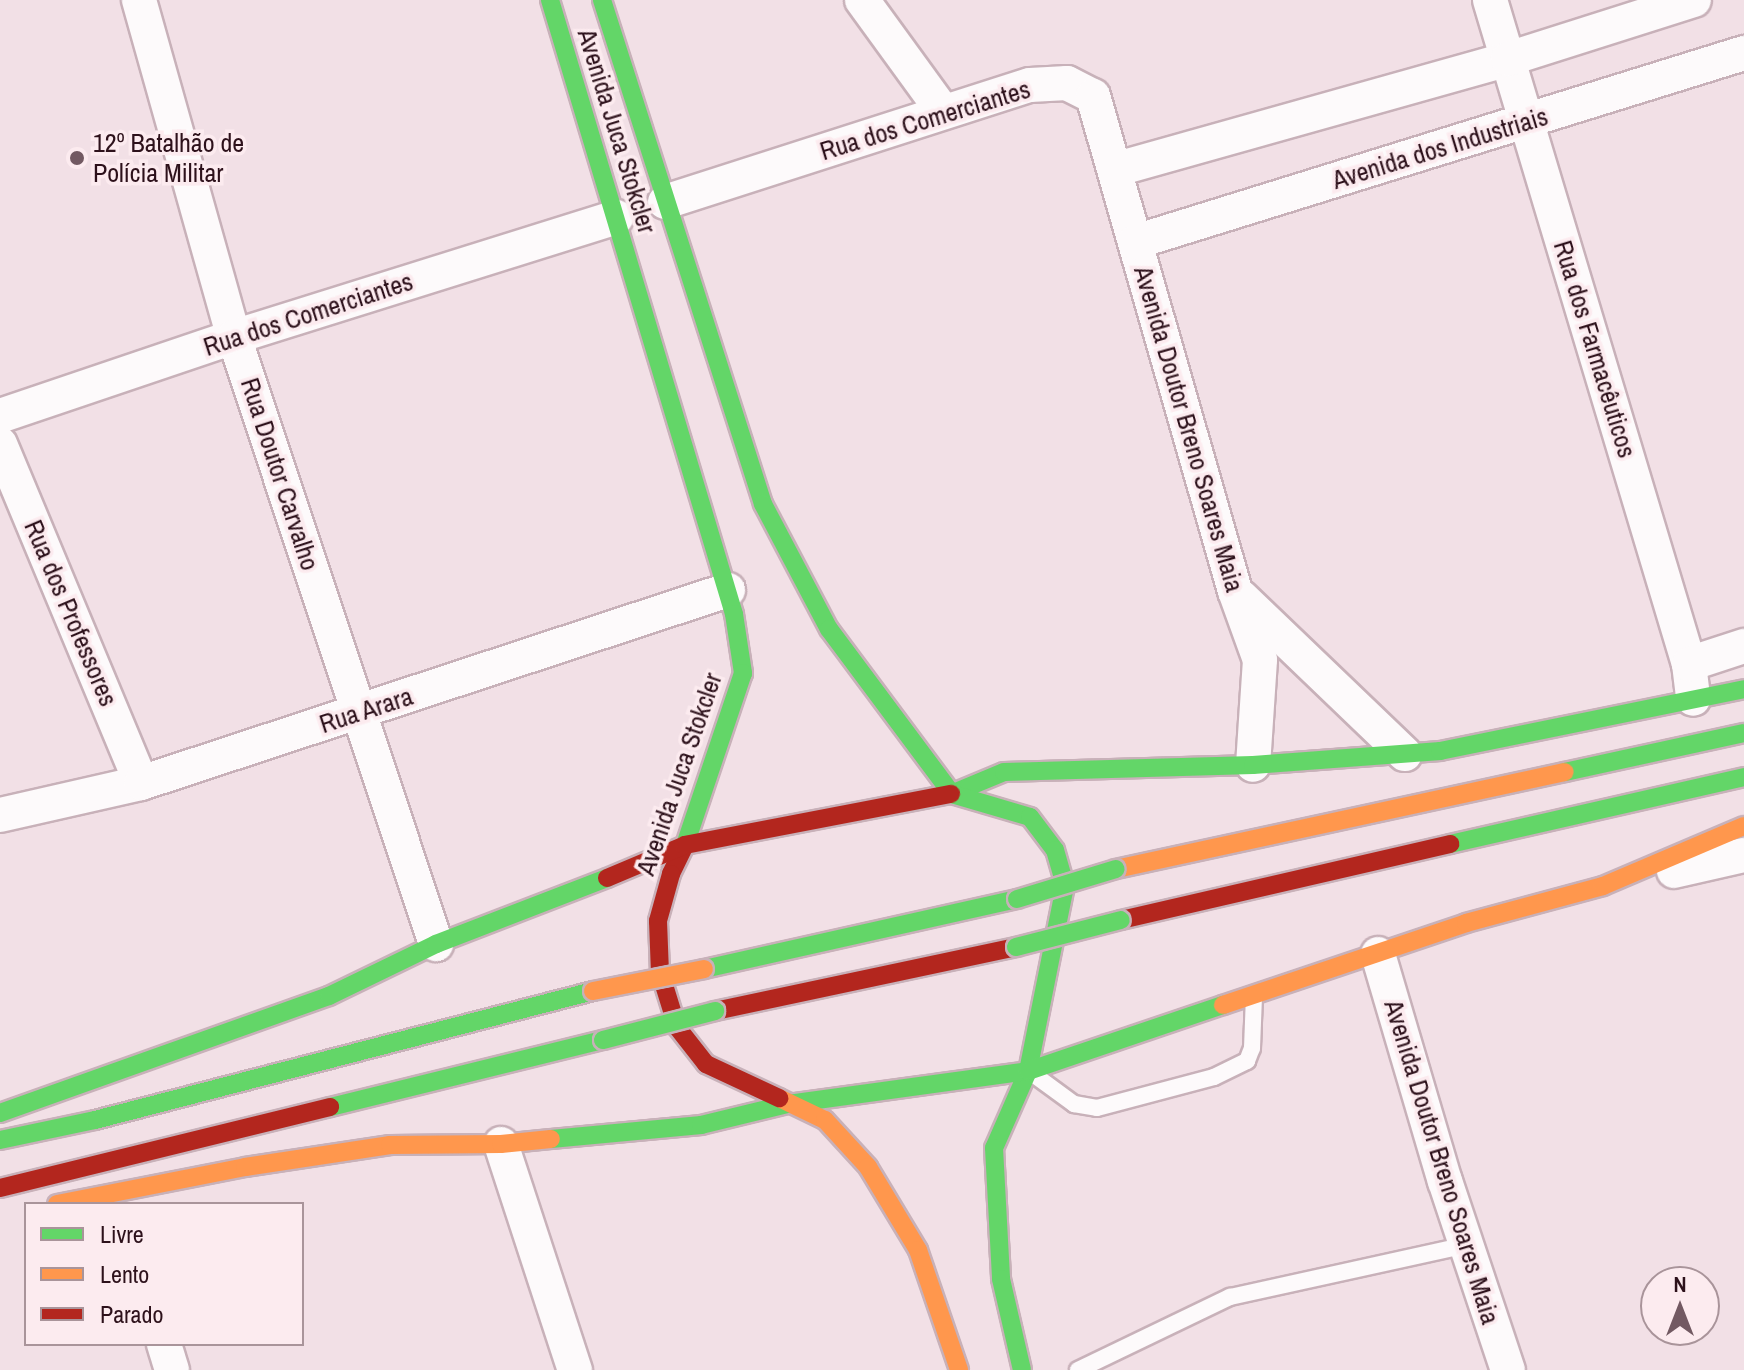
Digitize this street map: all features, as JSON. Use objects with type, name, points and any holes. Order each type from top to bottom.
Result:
[{"type":"main road","name":"Avenida Juca Stokcler","points":[[550,0],[728,590],[743,673],[685,845],[671,874],[658,921],[660,972],[677,1027],[706,1064],[825,1120],[868,1167],[918,1250],[942,1299],[959,1370]]},
{"type":"main road","name":"Avenida Juca Stokcler","points":[[602,0],[763,504],[829,629],[952,794]]},
{"type":"main road","points":[[6,1109],[329,996],[436,944],[581,889],[685,845],[952,794],[1004,772],[1253,765],[1440,751],[1744,689]]},
{"type":"main road","points":[[0,1140],[95,1120],[593,991],[1017,899],[1116,869],[1744,733]]},
{"type":"main road","points":[[0,1188],[715,1011],[1016,947],[1121,920],[1744,777]]},
{"type":"main road","points":[[952,794],[1030,817],[1055,850],[1065,886],[1028,1071],[994,1148],[994,1281],[1022,1370]]},
{"type":"main road","points":[[78,1202],[119,1198],[245,1167],[390,1145],[501,1144],[701,1125],[788,1104],[1028,1071],[1466,923],[1603,886],[1744,826]]},
{"type":"street","name":"Rua Doutor Carvalho","points":[[139,0],[234,337],[436,944]]},
{"type":"street","points":[[862,0],[942,110]]},
{"type":"street","name":"Rua dos Farmacêuticos","points":[[1490,0],[1689,664],[1693,699]]},
{"type":"street","points":[[1117,169],[1508,59],[1694,0]]},
{"type":"street","name":"Avenida dos Industriais","points":[[1135,242],[1744,53]]},
{"type":"street","name":"Rua dos Comerciantes","points":[[665,202],[942,110],[1030,85],[1067,83],[1093,96]]},
{"type":"street","name":"Avenida Doutor Breno Soares Maia","points":[[1093,96],[1117,169],[1235,591],[1260,660],[1253,765]]},
{"type":"street","name":"Rua dos Comerciantes","points":[[0,416],[234,337],[617,217]]},
{"type":"street","name":"Rua dos Professores","points":[[0,444],[141,783]]},
{"type":"street","name":"Rua Arara","points":[[0,815],[141,783],[728,590]]},
{"type":"street","points":[[1235,591],[1405,754]]},
{"type":"street","points":[[1689,664],[1744,646]]},
{"type":"street","points":[[1603,886],[1744,855]]},
{"type":"street","name":"Avenida Doutor Breno Soares Maia","points":[[1378,954],[1508,1370]]},
{"type":"street","points":[[501,1144],[575,1370]]},
{"type":"street","points":[[165,1346],[172,1370]]},
{"type":"lane","points":[[1028,1071],[1074,1104],[1097,1108],[1214,1077],[1247,1061],[1252,1048],[1254,997]]},
{"type":"lane","points":[[1078,1370],[1230,1297],[1467,1245]]},
{"type":"traffic: fast","points":[[550,0],[734,614],[743,673],[685,845]]},
{"type":"traffic: fast","points":[[602,0],[763,504],[829,629],[952,794]]},
{"type":"traffic: fast","points":[[951,794],[1004,772],[1253,765],[1440,751],[1744,689]]},
{"type":"traffic: fast","points":[[1565,772],[1744,733]]},
{"type":"traffic: fast","points":[[1450,844],[1744,777]]},
{"type":"traffic: fast","points":[[952,794],[1030,817],[1055,850],[1065,886],[1028,1071],[994,1148],[1001,1279],[1022,1370]]},
{"type":"traffic: fast","points":[[1017,899],[1116,869]]},
{"type":"traffic: fast","points":[[0,1113],[329,996],[436,944],[607,878]]},
{"type":"traffic: fast","points":[[704,969],[1017,899]]},
{"type":"traffic: fast","points":[[1016,947],[1121,920]]},
{"type":"traffic: fast","points":[[0,1140],[95,1120],[593,991]]},
{"type":"traffic: fast","points":[[551,1139],[701,1125],[788,1104],[1028,1071],[1223,1005]]},
{"type":"traffic: fast","points":[[603,1040],[715,1011]]},
{"type":"traffic: fast","points":[[330,1107],[603,1040]]},
{"type":"traffic: slow","points":[[1116,869],[1565,772]]},
{"type":"traffic: slow","points":[[1223,1005],[1466,923],[1603,886],[1744,826]]},
{"type":"traffic: slow","points":[[593,991],[704,969]]},
{"type":"traffic: slow","points":[[779,1098],[825,1120],[868,1167],[918,1250],[959,1370]]},
{"type":"traffic: slow","points":[[67,1202],[245,1167],[390,1145],[501,1144],[551,1139]]},
{"type":"traffic: jam","points":[[607,878],[685,845],[951,794]]},
{"type":"traffic: jam","points":[[1121,920],[1450,844]]},
{"type":"traffic: jam","points":[[685,845],[671,874],[658,921],[660,972],[677,1027],[706,1064],[779,1098]]},
{"type":"traffic: jam","points":[[715,1011],[1016,947]]},
{"type":"traffic: jam","points":[[0,1188],[330,1107]]},
{"type":"place","name":"12º Batalhão de Polícia Militar","points":[[77,158]]}]
